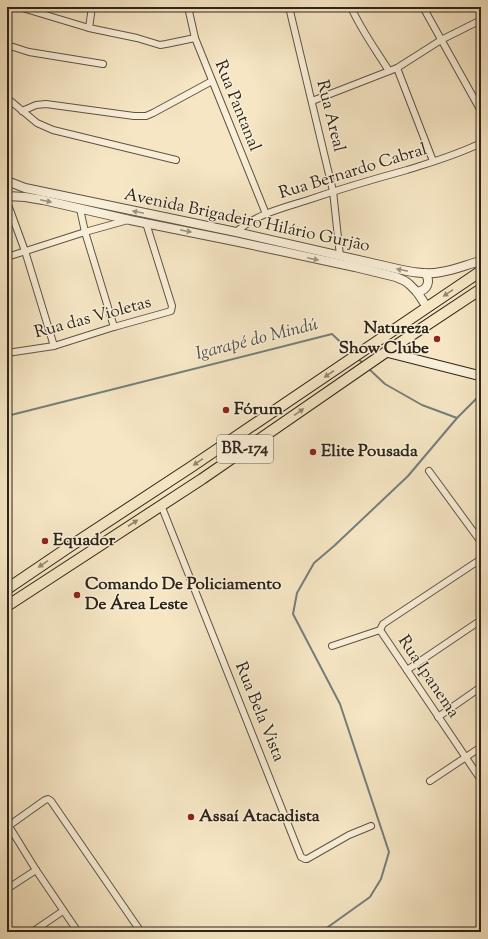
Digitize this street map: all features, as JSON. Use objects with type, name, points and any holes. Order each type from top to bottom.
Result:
[{"type":"main road","name":"BR-174","points":[[7,589],[481,271]]},
{"type":"main road","name":"BR-174","points":[[7,606],[161,505],[481,289]]},
{"type":"main road","points":[[386,352],[481,376]]},
{"type":"street","points":[[19,7],[89,28],[160,44],[195,38]]},
{"type":"street","points":[[89,28],[92,7]]},
{"type":"street","name":"Rua Pantanal","points":[[188,7],[195,38],[266,214]]},
{"type":"street","name":"Rua Areal","points":[[288,7],[312,100],[333,192],[340,256]]},
{"type":"street","points":[[351,7],[356,20],[366,37],[389,71]]},
{"type":"street","points":[[423,7],[481,111]]},
{"type":"street","points":[[312,100],[397,68],[441,40],[481,20]]},
{"type":"street","points":[[7,45],[29,52],[103,64]]},
{"type":"street","points":[[397,68],[433,161]]},
{"type":"street","points":[[22,111],[36,105],[46,104],[134,116],[146,116],[212,81]]},
{"type":"street","points":[[7,98],[37,123],[53,130],[176,160]]},
{"type":"street","name":"Rua Bernardo Cabral","points":[[236,232],[243,226],[266,214],[433,161],[481,143]]},
{"type":"street","points":[[7,176],[9,187],[7,195]]},
{"type":"street","name":"Avenida Brigadeiro Hilário Gurjão","points":[[7,181],[25,188],[236,232],[385,266],[425,273],[441,272],[481,261]]},
{"type":"street","name":"Avenida Brigadeiro Hilário Gurjão","points":[[7,195],[43,200],[396,277],[405,281],[417,292],[427,307]]},
{"type":"street","points":[[7,202],[25,251],[54,346]]},
{"type":"street","points":[[80,208],[85,232],[114,327]]},
{"type":"street","points":[[7,257],[85,232],[130,220]]},
{"type":"street","name":"Rua das Violetas","points":[[7,353],[54,346],[114,327],[169,312],[172,306],[146,223]]},
{"type":"street","points":[[417,292],[423,290],[427,286],[428,278],[425,273]]},
{"type":"street","points":[[429,471],[481,542]]},
{"type":"street","name":"Rua Bela Vista","points":[[161,505],[301,857],[308,859],[349,835],[371,826]]},
{"type":"street","points":[[332,646],[380,630],[382,624],[481,559]]},
{"type":"street","points":[[407,670],[481,620]]},
{"type":"street","name":"Rua Ipanema","points":[[380,630],[481,780]]},
{"type":"street","points":[[438,716],[481,687]]},
{"type":"street","points":[[430,781],[481,747]]},
{"type":"street","points":[[78,932],[36,870],[8,825],[48,799],[54,803],[141,932]]},
{"type":"street","points":[[7,889],[36,870]]},
{"type":"street","points":[[32,932],[63,911]]},
{"type":"waterway","name":"Igarapé do Mindú","points":[[7,416],[332,334],[352,353]]},
{"type":"waterway","name":"Igarapé do Mindú","points":[[357,358],[364,364]]},
{"type":"waterway","name":"Igarapé do Mindú","points":[[369,369],[385,384],[422,405],[457,418],[481,394]]},
{"type":"waterway","points":[[321,932],[370,897],[381,879],[389,852],[340,704],[293,614],[297,593],[314,563],[408,476],[457,418]]},
{"type":"place","name":"Natureza Show Clube","points":[[437,339]]},
{"type":"place","name":"Fórum","points":[[226,410]]},
{"type":"place","name":"Elite Pousada","points":[[313,452]]},
{"type":"place","name":"Equador","points":[[45,541]]},
{"type":"place","name":"Comando De Policiamento De Área Leste","points":[[77,595]]},
{"type":"place","name":"Assaí Atacadista","points":[[191,817]]}]
